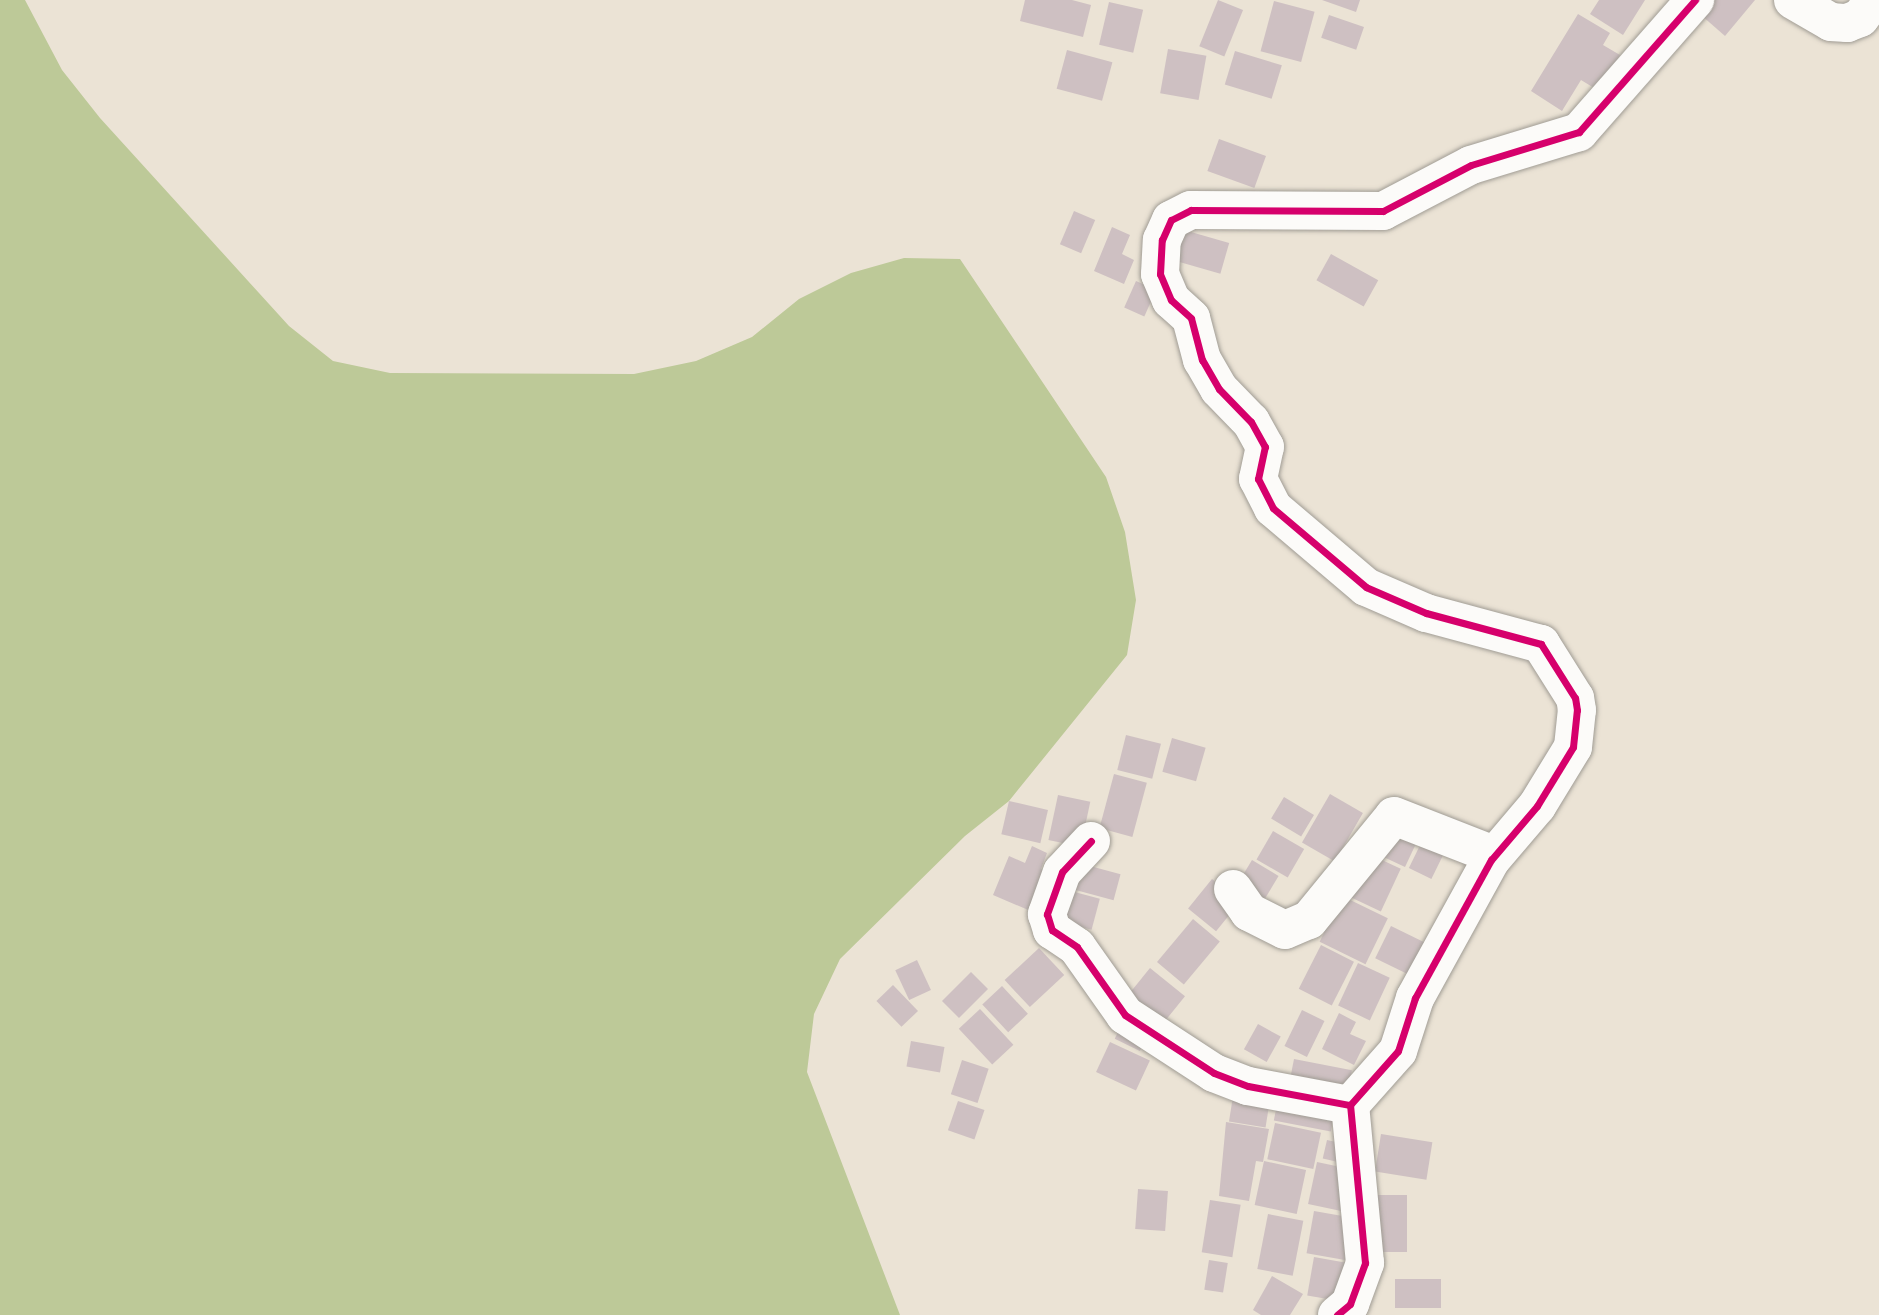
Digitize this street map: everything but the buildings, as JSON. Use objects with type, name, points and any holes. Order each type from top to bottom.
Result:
[{"type":"street","points":[[1337,1315],[1350,1304],[1366,1263],[1350,1105],[1398,1051],[1415,998],[1494,855],[1537,806],[1573,747],[1578,722],[1574,698],[1542,644],[1426,613],[1366,587],[1273,508],[1258,479],[1265,447],[1251,422],[1219,389],[1202,360],[1191,318],[1171,300],[1160,274],[1162,240],[1171,220],[1191,210],[1383,211],[1471,165],[1579,132],[1695,0]]},
{"type":"street","points":[[1793,0],[1831,22],[1847,23],[1860,18],[1874,0]]},
{"type":"street","points":[[1233,889],[1249,912],[1285,930],[1309,920],[1394,816],[1494,855]]},
{"type":"street","points":[[1091,841],[1062,872],[1047,914],[1052,930],[1077,947],[1125,1015],[1214,1073],[1248,1086],[1350,1105]]},
{"type":"green space","points":[[0,0],[25,0],[62,70],[100,118],[289,326],[333,361],[390,373],[634,374],[696,361],[752,337],[799,299],[851,273],[904,258],[960,259],[1106,477],[1125,532],[1136,600],[1127,655],[1009,801],[965,836],[840,959],[814,1014],[807,1072],[900,1315],[0,1315]]},
{"type":"cycle path","points":[[1337,1315],[1350,1304],[1365,1263],[1350,1105],[1398,1051],[1415,998],[1491,860],[1537,806],[1573,747],[1577,710],[1575,698],[1541,644],[1426,613],[1366,587],[1273,508],[1258,479],[1265,447],[1251,422],[1219,389],[1202,360],[1191,318],[1171,300],[1160,274],[1162,240],[1171,220],[1191,210],[1383,211],[1471,165],[1579,132],[1695,0]]},
{"type":"cycle path","points":[[1091,841],[1062,872],[1047,914],[1052,930],[1077,947],[1125,1015],[1214,1073],[1248,1086],[1350,1105]]}]
